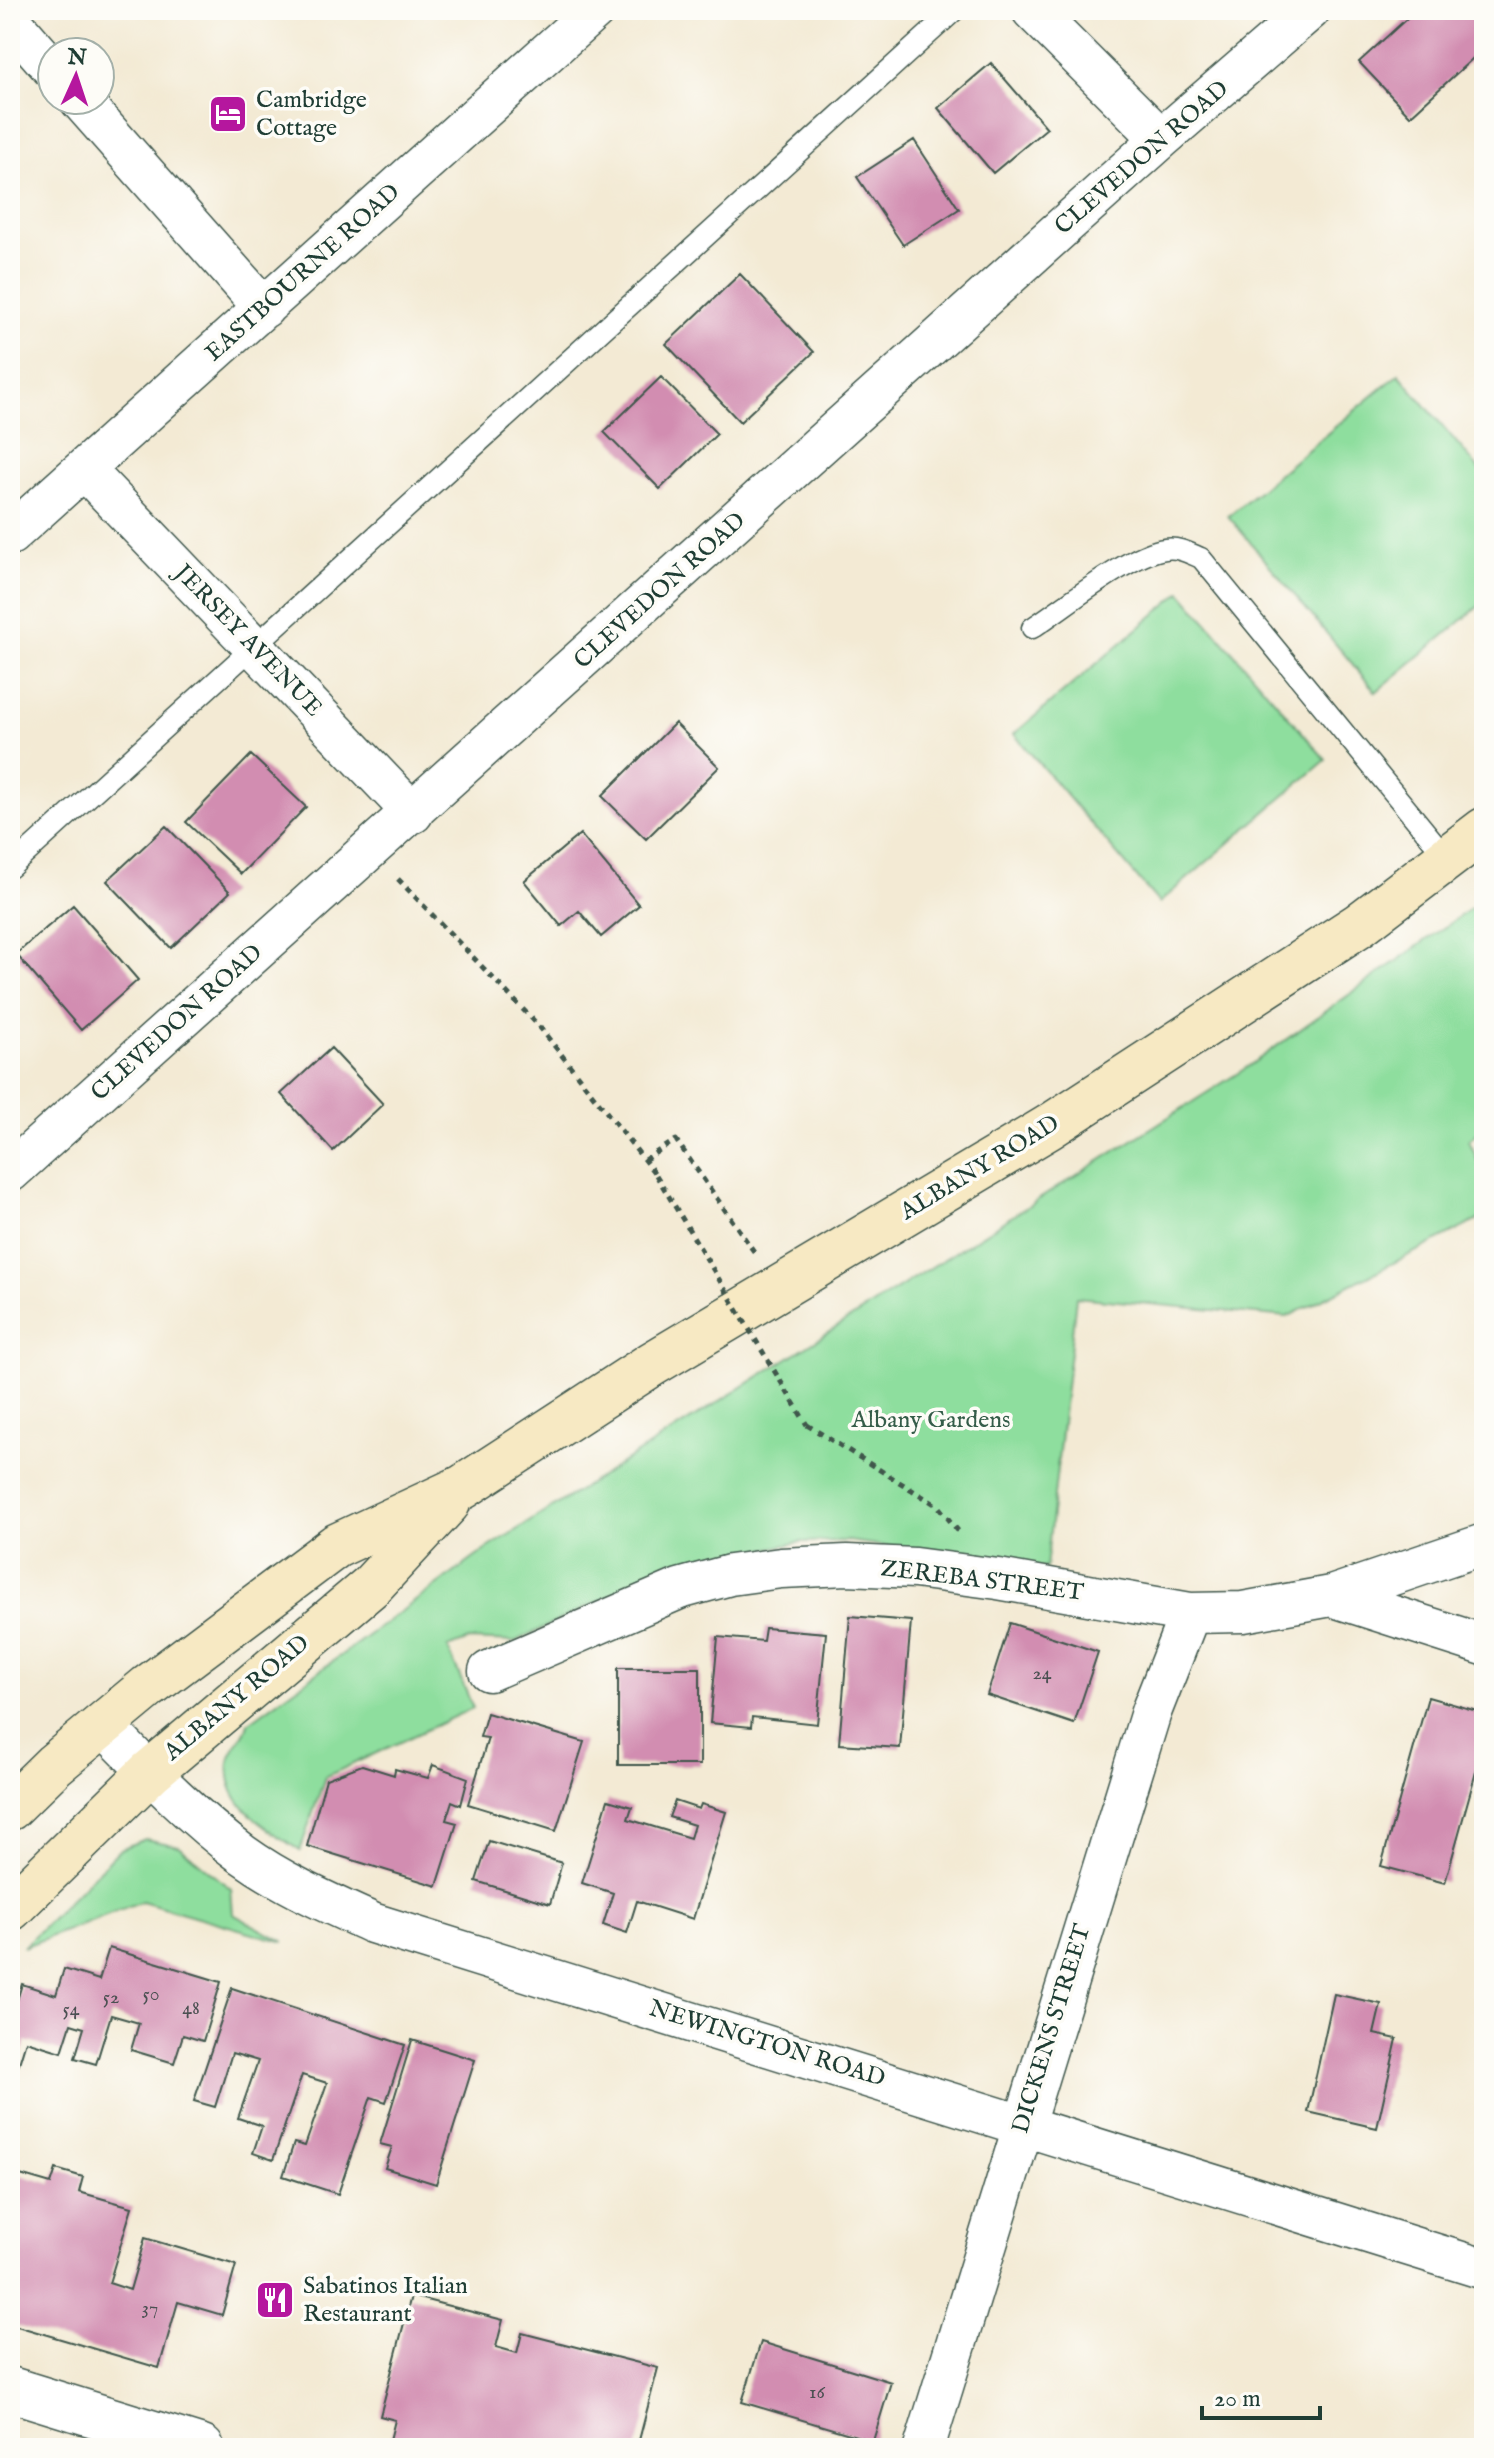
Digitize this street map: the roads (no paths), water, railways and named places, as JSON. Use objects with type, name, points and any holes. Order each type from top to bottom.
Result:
[{"type":"main road","name":"ALBANY ROAD","points":[[10,1808],[103,1725],[336,1546],[463,1487],[652,1364],[1049,1127],[1215,1022],[1359,925],[1484,830]]},
{"type":"main road","name":"ALBANY ROAD","points":[[10,1909],[150,1772],[371,1586],[463,1487]]},
{"type":"street","name":"EASTBOURNE ROAD","points":[[10,535],[595,10]]},
{"type":"street","points":[[1032,10],[1161,139]]},
{"type":"street","name":"CLEVEDON ROAD","points":[[10,1172],[1161,139],[1310,10]]},
{"type":"street","points":[[10,20],[36,50]]},
{"type":"street","points":[[94,116],[264,308]]},
{"type":"street","name":"JERSEY AVENUE","points":[[84,469],[413,813]]},
{"type":"street","points":[[1331,1596],[1484,1544]]},
{"type":"street","name":"ZEREBA STREET","points":[[489,1671],[679,1589],[730,1575],[781,1568],[847,1565],[915,1568],[998,1579],[1190,1613],[1243,1612],[1331,1596],[1484,1645]]},
{"type":"street","name":"DICKENS STREET","points":[[924,2448],[1022,2122],[1151,1712],[1190,1613]]},
{"type":"street","name":"NEWINGTON ROAD","points":[[103,1725],[150,1772],[242,1854],[309,1894],[372,1923],[1022,2122],[1484,2269]]},
{"type":"street","points":[[10,2389],[202,2448]]},
{"type":"lane","points":[[10,868],[955,10]]},
{"type":"lane","points":[[1032,628],[1138,559],[1163,549],[1180,549],[1201,558],[1447,858]]},
{"type":"place","name":"Cambridge Cottage","points":[[228,114]]},
{"type":"place","name":"Sabatinos Italian Restaurant","points":[[275,2300]]},
{"type":"park label","name":"Albany Gardens","points":[[931,1420]]}]
